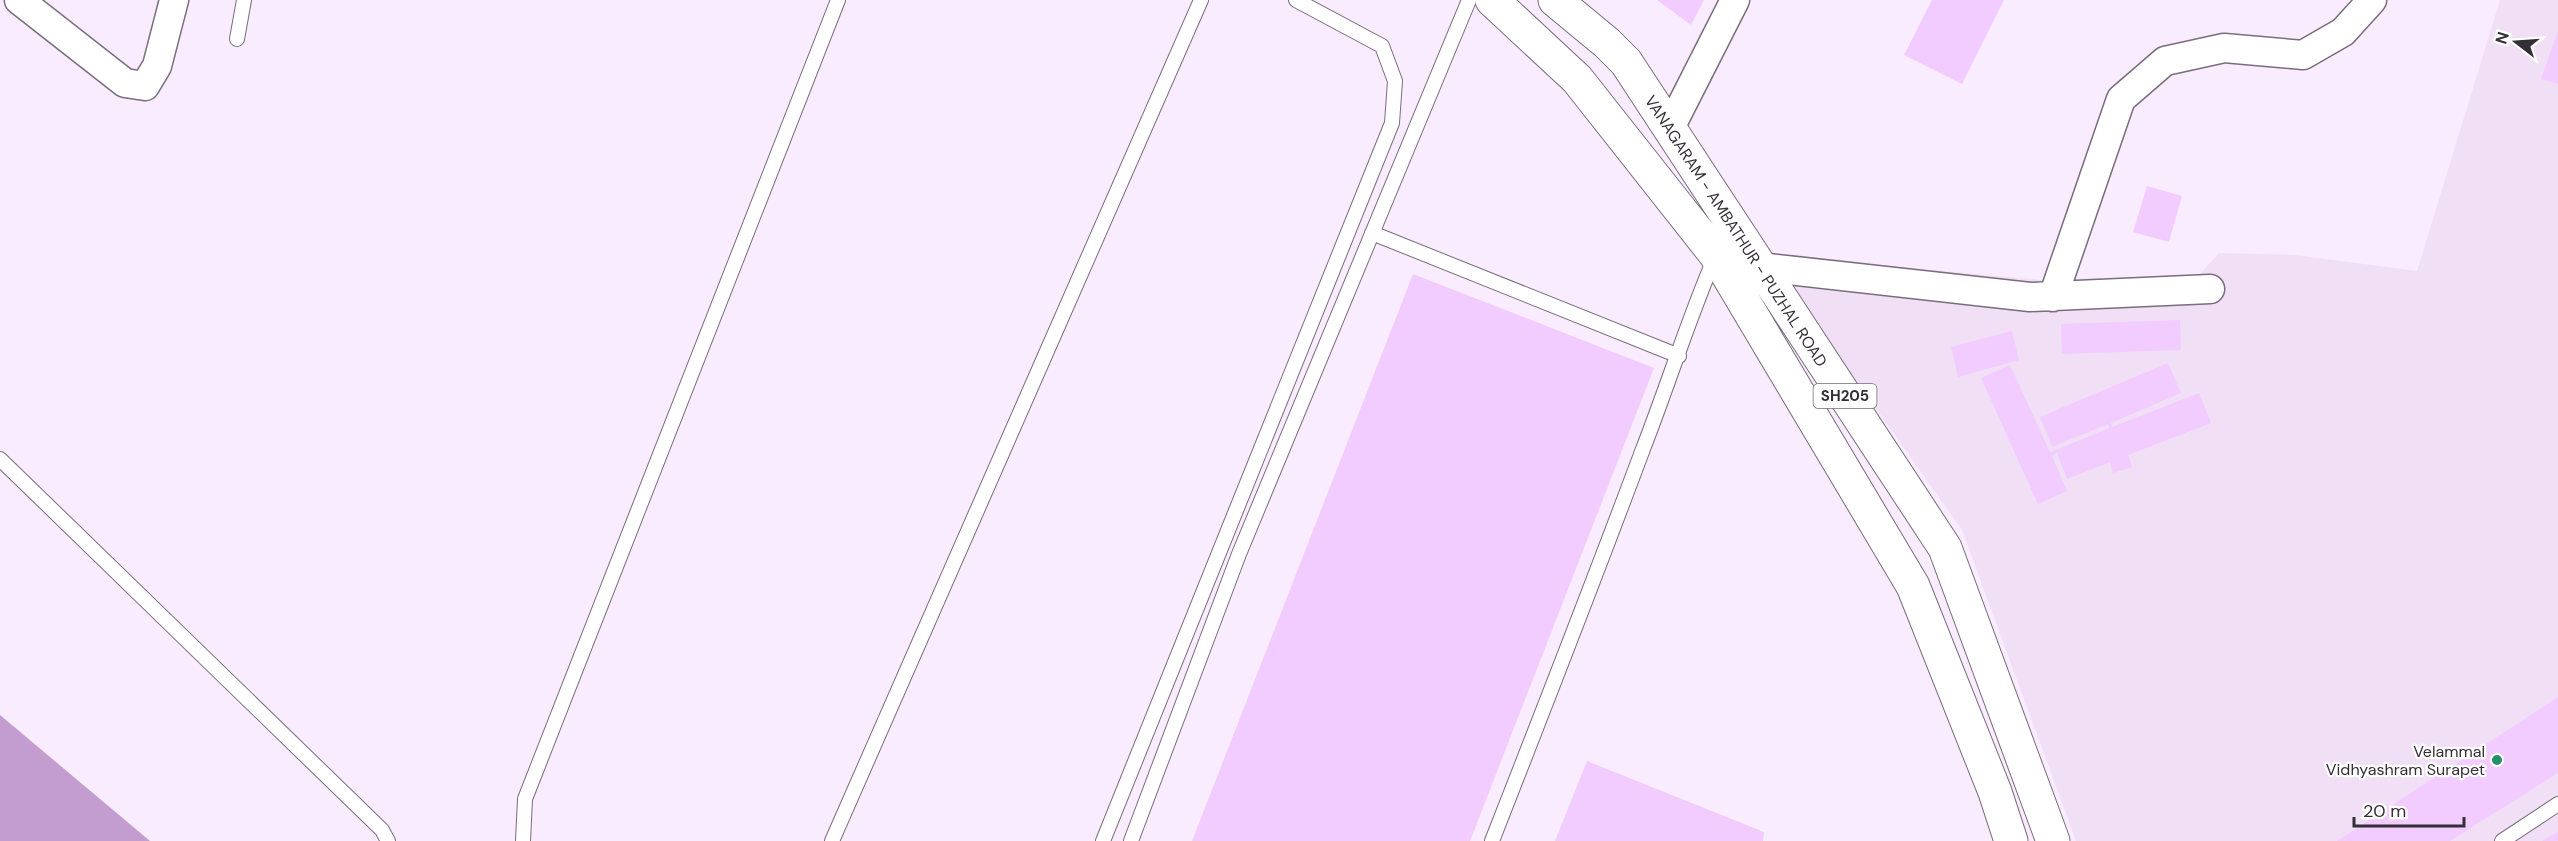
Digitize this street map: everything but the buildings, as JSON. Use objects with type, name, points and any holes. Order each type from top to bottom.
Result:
[{"type":"main road","points":[[1492,0],[1577,79],[1716,255],[1913,586],[1995,792],[2010,841]]},
{"type":"main road","name":"VANAGARAM - AMBATHUR - PUZHAL ROAD","points":[[1554,0],[1626,62],[1945,548],[2053,841]]},
{"type":"street","points":[[18,0],[125,83],[145,86],[157,66],[174,0]]},
{"type":"street","points":[[1669,130],[1735,0]]},
{"type":"street","points":[[2053,297],[2121,99],[2165,61],[2224,48],[2303,55],[2343,32],[2372,0]]},
{"type":"street","points":[[1760,267],[2030,297],[2210,289]]},
{"type":"lane","points":[[237,39],[244,0]]},
{"type":"lane","points":[[523,841],[525,799],[838,0]]},
{"type":"lane","points":[[831,841],[1201,0]]},
{"type":"lane","points":[[1103,841],[1392,123],[1395,81],[1382,46],[1296,0]]},
{"type":"lane","points":[[1131,841],[1239,554],[1468,0]]},
{"type":"lane","points":[[1372,233],[1678,356]]},
{"type":"lane","points":[[1492,841],[1716,255]]},
{"type":"lane","points":[[0,459],[382,830],[388,841]]},
{"type":"lane","points":[[2503,841],[2558,804]]},
{"type":"shaded area","points":[[2500,0],[2558,0],[2558,841],[2076,841],[1962,530],[1767,255],[2041,280],[2199,275],[2219,253],[2295,255],[2417,271]]},
{"type":"shaded area","points":[[0,715],[150,841],[0,841]]},
{"type":"place","name":"Velammal Vidhyashram Surapet","points":[[2497,760]]}]
